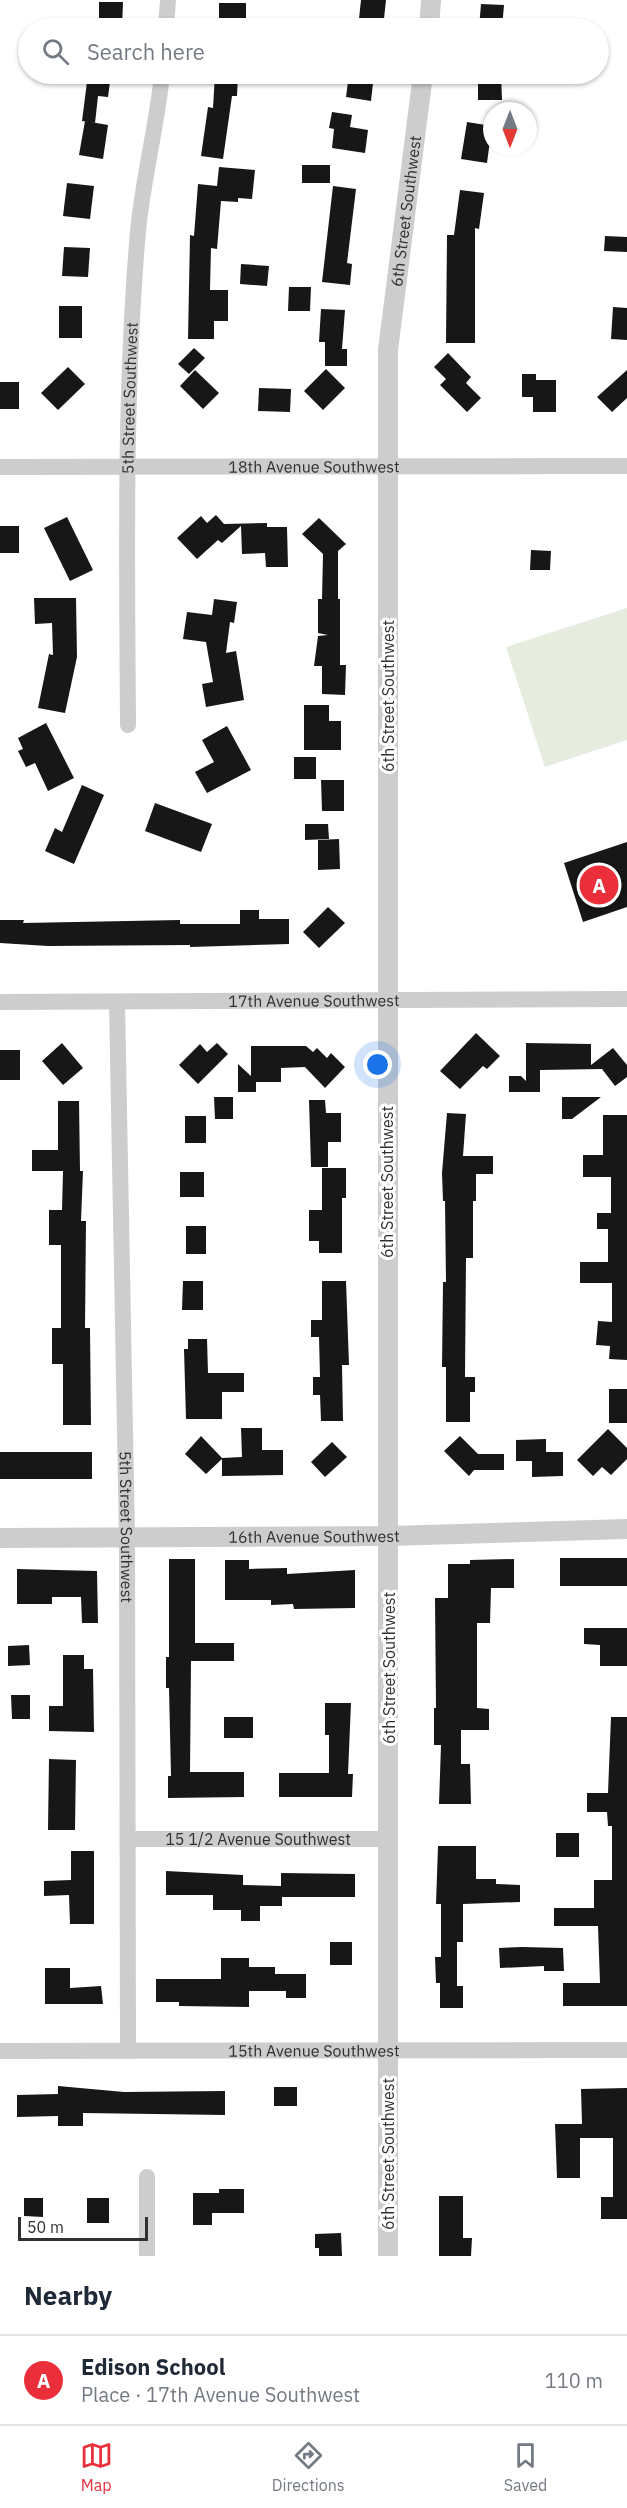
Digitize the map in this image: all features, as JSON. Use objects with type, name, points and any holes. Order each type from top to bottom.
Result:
[{"type":"street","points":[[167,18],[168,0]]},
{"type":"street","points":[[430,18],[431,0]]},
{"type":"street","name":"5th Street Southwest","points":[[128,725],[129,357],[138,228],[160,84]]},
{"type":"street","name":"6th Street Southwest","points":[[388,2256],[389,1536],[386,1000],[390,466],[388,350],[422,84]]},
{"type":"street","name":"18th Avenue Southwest","points":[[0,467],[627,466]]},
{"type":"street","name":"17th Avenue Southwest","points":[[0,1002],[627,999]]},
{"type":"street","name":"5th Street Southwest","points":[[117,1002],[127,1538],[128,2051]]},
{"type":"street","name":"16th Avenue Southwest","points":[[0,1538],[389,1536],[627,1529]]},
{"type":"street","name":"15 1/2 Avenue Southwest","points":[[128,1839],[388,1839]]},
{"type":"street","name":"15th Avenue Southwest","points":[[0,2051],[627,2050]]},
{"type":"street","points":[[147,2177],[147,2256]]},
{"type":"green space","points":[[627,608],[627,740],[545,767],[506,647]]},
{"type":"building","points":[[361,0],[386,0],[384,18],[359,18]]},
{"type":"building","points":[[99,2],[123,2],[122,18],[99,18]]},
{"type":"building","points":[[219,3],[246,3],[246,18],[219,18]]},
{"type":"building","points":[[481,4],[504,5],[503,18],[480,18]]},
{"type":"building","points":[[87,84],[110,84],[108,97],[98,96],[95,123],[82,121]]},
{"type":"building","points":[[214,84],[238,84],[237,96],[232,96],[223,159],[201,156],[208,107],[213,108]]},
{"type":"building","points":[[348,84],[373,84],[371,101],[346,97]]},
{"type":"building","points":[[478,84],[501,84],[502,100],[478,100]]},
{"type":"building","points":[[332,112],[352,115],[350,127],[368,130],[365,153],[332,148],[334,129],[329,128]]},
{"type":"building","points":[[85,121],[108,125],[103,159],[79,155]]},
{"type":"building","points":[[467,122],[483,125],[483,156],[488,156],[487,163],[461,159]]},
{"type":"building","points":[[302,165],[330,165],[330,183],[302,183]]},
{"type":"building","points":[[219,167],[255,170],[252,199],[238,198],[238,202],[221,201],[217,249],[211,248],[210,290],[228,290],[228,321],[214,321],[214,339],[188,339],[190,235],[194,236],[198,184],[217,186]]},
{"type":"building","points":[[67,183],[94,186],[90,219],[63,216]]},
{"type":"building","points":[[333,186],[356,189],[347,263],[352,264],[350,285],[322,282]]},
{"type":"building","points":[[460,190],[484,193],[479,229],[475,228],[475,343],[446,343],[447,235],[454,235]]},
{"type":"building","points":[[605,236],[627,237],[627,252],[604,251]]},
{"type":"building","points":[[64,247],[90,248],[88,277],[62,276]]},
{"type":"building","points":[[241,264],[269,266],[267,286],[240,284]]},
{"type":"building","points":[[289,287],[311,287],[310,311],[288,311]]},
{"type":"building","points":[[59,306],[82,306],[82,338],[59,338]]},
{"type":"building","points":[[613,307],[627,308],[627,340],[611,339]]},
{"type":"building","points":[[321,309],[345,310],[342,349],[347,349],[347,366],[325,366],[325,342],[319,342]]},
{"type":"building","points":[[194,348],[205,358],[189,374],[178,364]]},
{"type":"building","points":[[448,353],[471,377],[466,383],[481,398],[467,412],[440,385],[446,379],[434,367]]},
{"type":"building","points":[[68,367],[85,384],[58,410],[41,393]]},
{"type":"building","points":[[326,369],[345,388],[323,410],[304,391]]},
{"type":"building","points":[[195,370],[219,393],[203,409],[180,386]]},
{"type":"building","points":[[627,370],[627,398],[612,412],[597,397]]},
{"type":"building","points":[[522,374],[536,374],[536,380],[556,380],[556,412],[533,412],[533,397],[522,397]]},
{"type":"building","points":[[0,382],[19,382],[19,409],[0,409]]},
{"type":"building","points":[[259,388],[291,389],[290,412],[258,411]]},
{"type":"building","points":[[216,515],[224,524],[267,523],[267,527],[287,527],[288,567],[266,567],[265,553],[242,554],[241,526],[222,543],[218,540],[197,559],[177,538],[201,516],[207,523]]},
{"type":"building","points":[[67,517],[93,570],[70,581],[44,528]]},
{"type":"building","points":[[319,518],[346,544],[338,551],[340,665],[346,665],[345,695],[322,694],[322,666],[314,666],[318,636],[328,635],[318,633],[318,599],[322,599],[323,554],[302,534]]},
{"type":"building","points":[[0,526],[19,526],[19,553],[0,553]]},
{"type":"building","points":[[531,550],[551,551],[550,570],[530,570]]},
{"type":"building","points":[[34,598],[76,598],[77,657],[65,713],[38,708],[49,654],[53,655],[52,623],[35,624]]},
{"type":"building","points":[[214,599],[237,602],[234,623],[230,622],[226,653],[236,651],[244,700],[206,707],[202,684],[213,682],[206,642],[183,639],[187,612],[212,615]]},
{"type":"building","points":[[304,705],[329,705],[329,721],[341,721],[341,750],[304,750]]},
{"type":"building","points":[[46,723],[74,778],[48,791],[35,763],[26,767],[18,751],[23,749],[18,738]]},
{"type":"building","points":[[227,726],[251,770],[207,793],[195,772],[214,762],[202,740]]},
{"type":"building","points":[[294,757],[316,757],[316,779],[294,779]]},
{"type":"building","points":[[321,780],[344,780],[344,811],[322,811]]},
{"type":"building","points":[[82,785],[104,795],[74,864],[45,851],[55,828],[62,832]]},
{"type":"building","points":[[155,803],[212,824],[201,852],[145,831]]},
{"type":"building","points":[[305,824],[328,824],[329,839],[305,840]]},
{"type":"building","points":[[339,839],[340,869],[318,870],[318,840]]},
{"type":"building","points":[[627,842],[627,907],[583,922],[564,863]]},
{"type":"building","points":[[328,907],[345,923],[319,948],[303,932]]},
{"type":"building","points":[[240,910],[259,910],[259,919],[289,919],[289,944],[190,947],[190,945],[48,946],[0,943],[0,920],[24,920],[23,923],[180,920],[180,924],[240,924]]},
{"type":"building","points":[[476,1033],[500,1056],[487,1069],[483,1066],[460,1089],[440,1071]]},
{"type":"building","points":[[62,1043],[83,1068],[63,1085],[42,1061]]},
{"type":"building","points":[[217,1043],[228,1054],[198,1084],[179,1065],[200,1044],[207,1052]]},
{"type":"building","points":[[526,1043],[591,1044],[591,1065],[613,1048],[627,1065],[627,1077],[615,1086],[602,1069],[540,1070],[540,1092],[509,1092],[509,1076],[521,1076],[526,1081]]},
{"type":"building","points":[[251,1046],[306,1046],[313,1052],[317,1048],[327,1058],[331,1053],[345,1067],[325,1088],[305,1067],[281,1068],[281,1082],[256,1082],[256,1092],[238,1092],[238,1064],[251,1076]]},
{"type":"building","points":[[0,1050],[20,1050],[20,1080],[0,1080]]},
{"type":"building","points":[[214,1097],[233,1097],[233,1119],[215,1119]]},
{"type":"building","points":[[562,1097],[601,1097],[572,1119],[562,1119]]},
{"type":"building","points":[[309,1100],[325,1100],[326,1113],[341,1113],[341,1142],[328,1142],[328,1167],[311,1167]]},
{"type":"building","points":[[58,1101],[79,1101],[80,1171],[83,1171],[81,1221],[86,1221],[85,1328],[90,1328],[91,1425],[63,1425],[63,1364],[52,1364],[52,1328],[61,1328],[61,1245],[49,1245],[49,1210],[62,1210],[63,1171],[32,1171],[32,1150],[58,1150]]},
{"type":"building","points":[[447,1113],[466,1114],[463,1156],[493,1156],[493,1174],[476,1174],[476,1201],[473,1201],[473,1258],[466,1258],[465,1377],[475,1377],[475,1392],[470,1392],[470,1422],[446,1422],[446,1367],[442,1367],[443,1282],[446,1282],[445,1201],[443,1201],[442,1173]]},
{"type":"building","points":[[603,1115],[627,1115],[627,1360],[609,1359],[610,1346],[596,1345],[598,1321],[612,1322],[612,1283],[580,1283],[580,1262],[608,1262],[608,1229],[597,1229],[597,1213],[611,1213],[611,1177],[583,1177],[583,1155],[603,1155]]},
{"type":"building","points":[[185,1116],[206,1116],[206,1143],[185,1143]]},
{"type":"building","points":[[322,1168],[346,1168],[346,1198],[342,1198],[342,1253],[319,1253],[319,1241],[309,1241],[309,1210],[322,1210]]},
{"type":"building","points":[[180,1172],[204,1172],[204,1197],[180,1197]]},
{"type":"building","points":[[186,1226],[206,1226],[206,1254],[186,1254]]},
{"type":"building","points":[[183,1281],[203,1281],[203,1310],[182,1310]]},
{"type":"building","points":[[322,1281],[346,1281],[349,1365],[342,1365],[343,1421],[321,1421],[320,1395],[313,1395],[313,1377],[320,1377],[319,1337],[311,1337],[311,1320],[322,1320]]},
{"type":"building","points":[[188,1339],[207,1339],[208,1373],[244,1373],[244,1392],[222,1392],[222,1419],[186,1419],[184,1349],[188,1349]]},
{"type":"building","points":[[609,1389],[627,1389],[627,1423],[609,1423]]},
{"type":"building","points":[[241,1428],[262,1428],[262,1450],[283,1450],[283,1475],[222,1476],[222,1459],[206,1474],[185,1454],[201,1436],[222,1458],[242,1457]]},
{"type":"building","points":[[608,1429],[627,1448],[627,1459],[611,1475],[602,1467],[593,1476],[577,1460]]},
{"type":"building","points":[[460,1436],[478,1454],[504,1454],[504,1470],[474,1470],[469,1476],[444,1451]]},
{"type":"building","points":[[546,1439],[546,1452],[563,1452],[563,1476],[532,1477],[532,1461],[516,1461],[516,1440]]},
{"type":"building","points":[[332,1442],[347,1457],[325,1477],[311,1462]]},
{"type":"building","points":[[0,1452],[92,1452],[92,1479],[0,1479]]},
{"type":"building","points":[[560,1558],[627,1558],[627,1586],[560,1586]]},
{"type":"building","points":[[169,1559],[195,1559],[195,1643],[234,1643],[234,1661],[191,1661],[190,1772],[244,1772],[244,1797],[168,1798],[168,1776],[171,1776],[169,1688],[166,1688],[166,1657],[169,1657]]},
{"type":"building","points":[[514,1559],[514,1588],[491,1588],[490,1623],[477,1623],[477,1708],[489,1709],[489,1730],[461,1730],[461,1764],[470,1764],[471,1804],[439,1804],[441,1745],[434,1745],[435,1598],[448,1598],[448,1564],[470,1564],[470,1560]]},
{"type":"building","points":[[225,1560],[249,1560],[249,1569],[287,1568],[287,1574],[355,1570],[355,1608],[294,1609],[293,1604],[271,1605],[271,1600],[225,1600]]},
{"type":"building","points":[[17,1569],[97,1571],[98,1623],[82,1623],[81,1597],[52,1597],[52,1604],[17,1604]]},
{"type":"building","points":[[584,1628],[627,1628],[627,1666],[600,1666],[600,1645],[584,1644]]},
{"type":"building","points":[[29,1645],[30,1665],[8,1666],[8,1646]]},
{"type":"building","points":[[63,1655],[84,1655],[84,1669],[93,1669],[94,1732],[49,1731],[49,1706],[63,1706]]},
{"type":"building","points":[[11,1695],[30,1695],[30,1719],[12,1719]]},
{"type":"building","points":[[325,1703],[351,1703],[348,1774],[353,1774],[352,1797],[279,1797],[279,1773],[329,1773],[329,1735],[325,1735]]},
{"type":"building","points":[[224,1717],[253,1717],[253,1738],[224,1738]]},
{"type":"building","points":[[611,1717],[627,1717],[627,2006],[563,2006],[563,1983],[600,1983],[598,1926],[554,1926],[554,1908],[594,1908],[594,1880],[612,1880],[612,1826],[608,1826],[607,1812],[587,1812],[587,1793],[608,1793]]},
{"type":"building","points":[[49,1759],[76,1760],[75,1830],[48,1830]]},
{"type":"building","points":[[556,1833],[579,1833],[579,1857],[556,1857]]},
{"type":"building","points":[[438,1846],[476,1846],[476,1879],[496,1879],[496,1884],[520,1885],[520,1902],[463,1904],[463,1942],[457,1942],[457,1986],[463,1986],[463,2008],[440,2008],[440,1983],[436,1983],[435,1957],[441,1957],[441,1904],[436,1904]]},
{"type":"building","points":[[71,1851],[94,1851],[94,1924],[70,1924],[69,1895],[44,1896],[44,1881],[71,1880]]},
{"type":"building","points":[[166,1871],[243,1875],[243,1885],[281,1886],[281,1873],[355,1874],[355,1897],[282,1897],[282,1906],[260,1906],[260,1921],[241,1921],[241,1910],[213,1910],[213,1895],[166,1895]]},
{"type":"building","points":[[330,1942],[352,1942],[352,1965],[330,1965]]},
{"type":"building","points":[[499,1948],[563,1948],[564,1971],[544,1971],[544,1966],[500,1968]]},
{"type":"building","points":[[221,1958],[249,1958],[249,1967],[275,1967],[275,1974],[306,1974],[306,1998],[286,1998],[286,1991],[249,1991],[249,2007],[179,2006],[179,2002],[156,2002],[156,1979],[221,1979]]},
{"type":"building","points":[[45,1968],[70,1968],[70,1988],[101,1986],[103,2004],[45,2004]]},
{"type":"building","points":[[58,2086],[124,2092],[225,2091],[225,2115],[83,2113],[83,2126],[58,2126],[58,2116],[17,2117],[17,2095],[58,2094]]},
{"type":"building","points":[[274,2087],[297,2087],[297,2106],[274,2106]]},
{"type":"building","points":[[627,2088],[627,2219],[601,2219],[601,2197],[613,2197],[613,2138],[580,2138],[580,2178],[557,2178],[555,2124],[582,2124],[581,2089]]},
{"type":"building","points":[[219,2189],[244,2189],[244,2213],[212,2213],[212,2225],[193,2225],[193,2193],[219,2193]]},
{"type":"building","points":[[439,2196],[463,2196],[463,2238],[472,2238],[471,2256],[439,2256]]},
{"type":"building","points":[[24,2198],[43,2198],[43,2217],[24,2216]]},
{"type":"building","points":[[87,2198],[109,2198],[109,2223],[87,2223]]},
{"type":"building","points":[[341,2233],[342,2256],[319,2256],[319,2248],[315,2248],[315,2234]]},
{"type":"place","name":"Edison School","points":[[599,885]]}]
